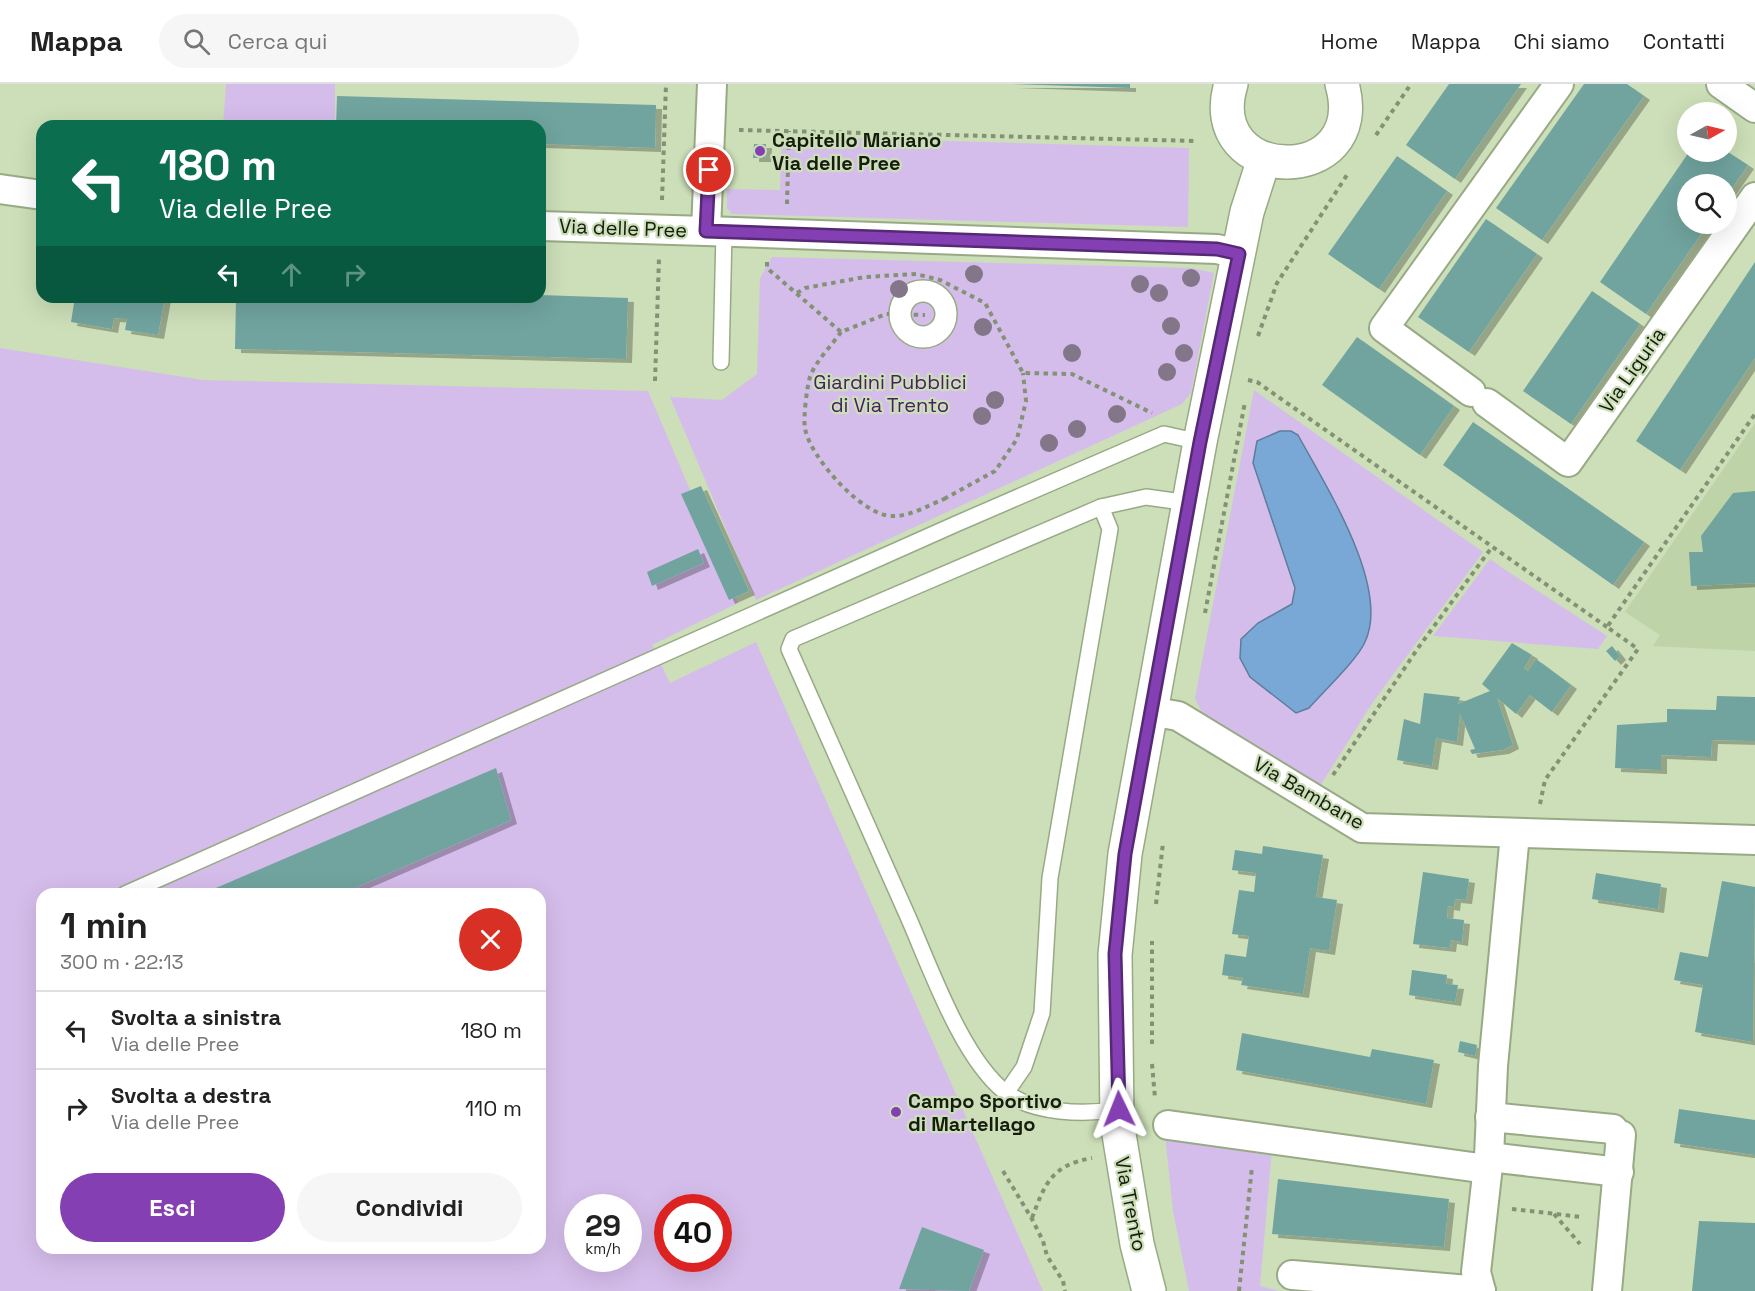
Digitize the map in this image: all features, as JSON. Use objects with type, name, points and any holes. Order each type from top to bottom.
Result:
[{"type":"street","name":"Via delle Pree","points":[[712,84],[711,130],[715,231]]},
{"type":"street","points":[[1231,84],[1228,100],[1233,129],[1251,152],[1276,163],[1300,163],[1318,155],[1332,143],[1344,121],[1346,96],[1342,84]]},
{"type":"street","name":"Via Liguria","points":[[1559,84],[1384,328],[1568,462],[1755,197]]},
{"type":"street","points":[[1721,84],[1755,108]]},
{"type":"street","name":"Via Trento","points":[[1149,1291],[1121,1156],[1115,954],[1125,854],[1200,442],[1247,212],[1264,159]]},
{"type":"street","points":[[0,189],[36,194]]},
{"type":"street","name":"Via delle Pree","points":[[546,226],[1217,249],[1239,254]]},
{"type":"street","name":"Via Bambane","points":[[1150,711],[1178,716],[1362,828],[1755,840]]},
{"type":"street","points":[[1292,1275],[1481,1291],[1476,1272],[1488,1163],[1490,1116],[1526,834]]},
{"type":"street","points":[[1490,1116],[1613,1129],[1618,1136],[1621,1135],[1607,1291]]},
{"type":"street","points":[[1168,1125],[1488,1163],[1619,1172]]},
{"type":"lane","points":[[715,231],[721,362]]},
{"type":"lane","points":[[138,888],[956,524],[1164,434],[1200,442]]},
{"type":"lane","points":[[1119,1109],[1073,1113],[1042,1107],[1006,1093],[980,1066],[962,1035],[789,649],[793,639],[1101,507],[1146,498],[1189,503]]},
{"type":"lane","points":[[1006,1093],[1024,1067],[1041,1013],[1050,878],[1110,530],[1101,507]]},
{"type":"path","points":[[661,207],[666,84]]},
{"type":"path","points":[[1373,138],[1411,84]]},
{"type":"path","points":[[711,130],[1197,141]]},
{"type":"path","points":[[789,131],[775,234],[767,268],[841,332]]},
{"type":"path","points":[[1255,345],[1277,283],[1354,165]]},
{"type":"path","points":[[655,381],[659,257]]},
{"type":"path","points":[[796,293],[805,288],[865,277],[916,274],[940,280],[985,303],[1023,373],[1026,400],[1017,439],[995,471],[944,499],[920,509],[891,516],[876,510],[850,493],[819,459],[804,428],[810,376],[841,332],[886,314],[925,315]]},
{"type":"path","points":[[1247,390],[1250,371]]},
{"type":"path","points":[[1023,373],[1072,374],[1156,414]]},
{"type":"path","points":[[1248,380],[1257,382],[1638,649],[1545,780],[1526,834]]},
{"type":"path","points":[[1203,624],[1245,400]]},
{"type":"path","points":[[1607,627],[1755,414]]},
{"type":"path","points":[[944,499],[956,524]]},
{"type":"path","points":[[1317,801],[1418,648],[1492,547]]},
{"type":"path","points":[[1155,915],[1164,840]]},
{"type":"path","points":[[1152,937],[1152,1064],[1155,1099]]},
{"type":"path","points":[[1239,1291],[1256,1137]]},
{"type":"path","points":[[1032,1219],[1052,1175],[1071,1162],[1098,1157]]},
{"type":"path","points":[[1003,1171],[1032,1219],[1043,1241],[1047,1256],[1063,1281],[1065,1291]]},
{"type":"path","points":[[1504,1208],[1589,1218]]},
{"type":"path","points":[[1554,1214],[1584,1248]]},
{"type":"shaded area","points":[[1755,423],[1755,651],[1653,646],[1660,635],[1625,612]]},
{"type":"green space","points":[[226,84],[335,84],[335,120],[223,120]]},
{"type":"green space","points":[[782,136],[1189,148],[1188,227],[732,214],[727,208],[727,189],[780,190]]},
{"type":"green space","name":"Giardini Pubblici di Via Trento","points":[[772,257],[1192,268],[1214,273],[1191,393],[1182,404],[756,600],[670,397],[722,400],[757,374],[760,278]]},
{"type":"green space","points":[[0,348],[203,380],[648,391],[738,603],[652,645],[670,683],[756,642],[1043,1291],[0,1291]]},
{"type":"green space","points":[[1254,390],[1483,552],[1373,702],[1320,786],[1205,719],[1195,698]]},
{"type":"green space","points":[[1490,559],[1607,636],[1598,649],[1433,636]]},
{"type":"green space","points":[[1165,1135],[1272,1149],[1260,1286],[1279,1291],[1189,1291],[1173,1211]]},
{"type":"water","points":[[1280,431],[1291,431],[1298,435],[1338,508],[1362,566],[1369,593],[1371,619],[1365,642],[1347,667],[1309,708],[1296,713],[1250,677],[1240,658],[1241,639],[1258,623],[1292,604],[1295,588],[1253,463],[1257,441]]},
{"type":"building","points":[[1011,84],[1130,84],[1130,88]]},
{"type":"building","points":[[1449,84],[1521,84],[1455,179],[1406,145]]},
{"type":"building","points":[[1584,84],[1627,84],[1644,96],[1542,240],[1496,208]]},
{"type":"building","points":[[337,96],[656,105],[655,148],[546,144],[546,120],[336,120]]},
{"type":"building","name":"Capitello Mariano Via delle Pree","points":[[754,144],[766,144],[765,158],[753,158]]},
{"type":"building","points":[[1397,156],[1447,191],[1379,289],[1328,254]]},
{"type":"building","points":[[1737,158],[1748,165],[1737,181],[1737,174],[1677,174],[1677,234],[1701,234],[1646,314],[1600,282],[1682,162],[1737,162]]},
{"type":"building","points":[[1486,219],[1537,254],[1469,352],[1418,317]]},
{"type":"building","points":[[1755,262],[1755,358],[1680,470],[1636,441]]},
{"type":"building","points":[[1592,291],[1640,324],[1571,424],[1523,391]]},
{"type":"building","points":[[546,295],[628,298],[626,359],[235,349],[236,303],[546,303]]},
{"type":"building","points":[[74,303],[164,303],[158,335],[125,330],[127,319],[114,318],[112,329],[71,322]]},
{"type":"building","points":[[1357,337],[1454,406],[1420,455],[1322,385]]},
{"type":"building","points":[[1473,422],[1644,542],[1613,585],[1443,465]]},
{"type":"building","points":[[701,486],[749,591],[729,600],[681,494]]},
{"type":"building","points":[[1755,491],[1755,583],[1691,586],[1689,552],[1703,552],[1701,536],[1733,493]]},
{"type":"building","points":[[698,549],[704,563],[652,586],[647,572]]},
{"type":"building","points":[[1512,643],[1532,655],[1524,668],[1528,671],[1536,659],[1571,685],[1552,712],[1530,695],[1516,714],[1497,698],[1513,745],[1503,750],[1472,754],[1470,750],[1475,749],[1460,714],[1457,742],[1436,738],[1432,766],[1397,760],[1404,719],[1420,724],[1424,693],[1460,697],[1458,704],[1490,691],[1482,684]]},
{"type":"building","points":[[1612,646],[1620,656],[1615,661],[1606,651]]},
{"type":"building","points":[[1717,696],[1755,697],[1755,741],[1712,740],[1711,757],[1661,755],[1661,770],[1615,768],[1617,725],[1667,722],[1667,709],[1716,710]]},
{"type":"building","points":[[496,768],[511,820],[355,888],[216,888]]},
{"type":"building","points":[[1263,846],[1323,855],[1316,897],[1337,900],[1329,951],[1310,948],[1303,994],[1241,985],[1243,978],[1222,975],[1225,954],[1246,957],[1249,936],[1232,934],[1239,890],[1254,892],[1256,873],[1232,870],[1235,850],[1262,854]]},
{"type":"building","points":[[1423,872],[1469,879],[1466,900],[1455,899],[1454,907],[1448,906],[1447,918],[1464,920],[1462,942],[1451,940],[1450,948],[1413,944]]},
{"type":"building","points":[[1596,873],[1661,884],[1658,909],[1592,899]]},
{"type":"building","points":[[1722,881],[1755,887],[1753,1042],[1695,1032],[1703,985],[1674,980],[1680,952],[1708,957]]},
{"type":"building","points":[[1412,970],[1447,975],[1446,984],[1458,985],[1455,1002],[1409,995]]},
{"type":"building","points":[[1242,1033],[1370,1057],[1372,1049],[1434,1060],[1426,1104],[1236,1070]]},
{"type":"building","points":[[1460,1041],[1477,1045],[1475,1056],[1458,1052]]},
{"type":"building","points":[[1679,1109],[1755,1120],[1755,1155],[1674,1143]]},
{"type":"building","points":[[1278,1179],[1449,1199],[1444,1247],[1272,1234]]},
{"type":"building","points":[[1699,1221],[1755,1223],[1755,1291],[1692,1291]]},
{"type":"building","points":[[922,1227],[984,1250],[969,1291],[899,1289]]},
{"type":"place","name":"Capitello Mariano Via delle Pree","points":[[760,151]]},
{"type":"place","name":"Campo Sportivo di Martellago","points":[[896,1112]]},
{"type":"route","points":[[709,170],[706,231],[1217,249],[1239,254],[1200,442],[1125,854],[1115,954],[1119,1109]]}]
